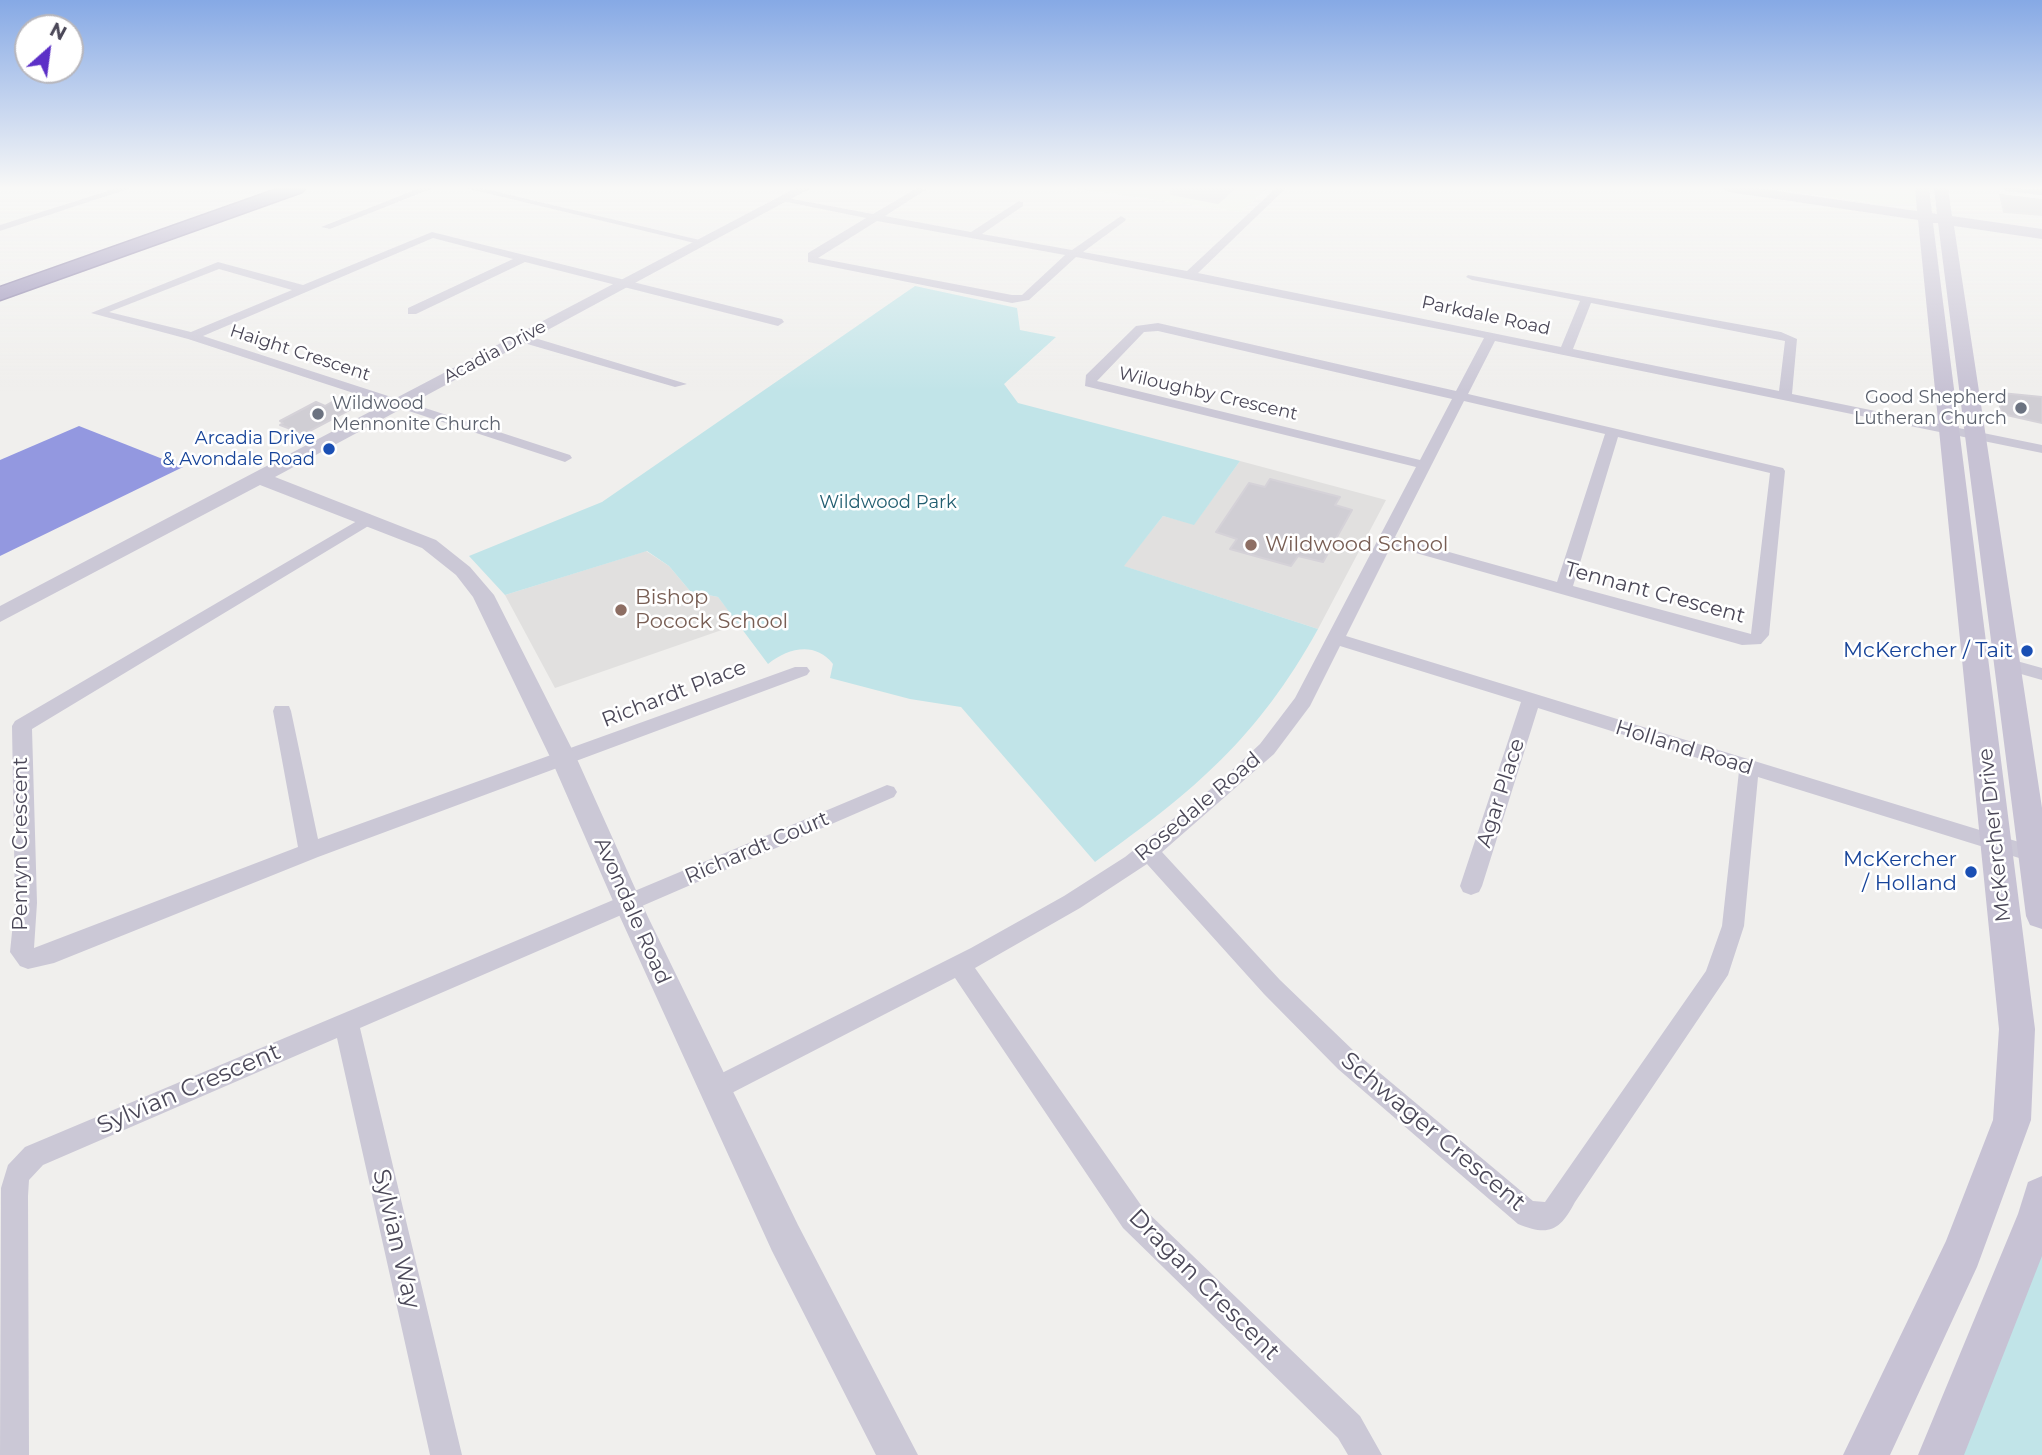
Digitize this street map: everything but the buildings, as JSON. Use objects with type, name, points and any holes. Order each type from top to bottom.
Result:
[{"type":"highway","points":[[1,285],[79,256]]},
{"type":"highway","points":[[1,285],[102,256]]},
{"type":"main road","name":"McKercher Drive","points":[[1866,1455],[1962,1252],[2012,1120],[2017,1029],[1950,430],[1937,256]]},
{"type":"main road","name":"McKercher Drive","points":[[1942,256],[1976,435],[2042,916]]},
{"type":"main road","points":[[1941,1455],[2042,1196]]},
{"type":"street","name":"Haight Crescent","points":[[192,337],[382,256]]},
{"type":"street","name":"Haight Crescent","points":[[516,256],[778,322]]},
{"type":"street","name":"Acadia Drive","points":[[0,615],[677,256]]},
{"type":"street","points":[[812,256],[812,260],[1012,299],[1025,298],[1073,256]]},
{"type":"street","name":"Parkdale Road","points":[[1086,256],[1191,274],[1493,335],[2042,449]]},
{"type":"street","points":[[1191,274],[1210,256]]},
{"type":"street","points":[[412,311],[524,258]]},
{"type":"street","name":"Haight Crescent","points":[[303,289],[218,265],[97,313],[192,337],[398,403]]},
{"type":"street","points":[[1472,276],[1791,339],[1785,396]]},
{"type":"street","points":[[1566,351],[1587,299]]},
{"type":"street","name":"Wiloughby Crescent","points":[[1425,465],[1096,386],[1090,383],[1091,378],[1140,329],[1158,327],[1461,396]]},
{"type":"street","name":"Rosedale Road","points":[[715,1089],[959,965],[1072,902],[1149,852],[1267,749],[1303,701],[1337,639],[1493,335]]},
{"type":"street","points":[[521,338],[680,384]]},
{"type":"street","name":"Tennant Crescent","points":[[1387,540],[1742,639],[1755,640],[1760,635],[1778,471],[1461,396]]},
{"type":"street","points":[[398,403],[565,458]]},
{"type":"street","points":[[1563,590],[1613,431]]},
{"type":"street","name":"Avondale Road","points":[[260,478],[429,544],[470,579],[491,609],[564,759],[627,902],[785,1238],[898,1455]]},
{"type":"street","name":"Penryn Crescent","points":[[369,519],[22,726],[26,903],[22,953],[28,959],[46,956],[310,851],[564,759]]},
{"type":"street","name":"Holland Road","points":[[1337,639],[2032,853]]},
{"type":"street","points":[[2007,664],[2042,674]]},
{"type":"street","name":"Richardt Place","points":[[564,759],[800,671]]},
{"type":"street","name":"Agar Place","points":[[1471,886],[1531,700]]},
{"type":"street","points":[[282,710],[310,851]]},
{"type":"street","name":"Schwager Crescent","points":[[1149,852],[1272,987],[1347,1061],[1528,1214],[1552,1216],[1565,1192],[1716,975],[1733,926],[1749,768]]},
{"type":"street","name":"Richardt Court","points":[[627,902],[887,792]]},
{"type":"street","name":"Sylvian Crescent","points":[[13,1455],[16,1213],[13,1183],[21,1166],[46,1150],[627,902]]},
{"type":"street","name":"Dragan Crescent","points":[[959,965],[1133,1218],[1349,1427],[1366,1455]]},
{"type":"street","name":"Sylvian Way","points":[[346,1023],[446,1455]]},
{"type":"shaded area","name":"Wildwood School","points":[[1240,461],[1386,500],[1318,629],[1123,566],[1163,516],[1194,524]]},
{"type":"shaded area","name":"Bishop Pocock School","points":[[646,551],[669,566],[690,591],[718,597],[739,624],[555,688],[505,595]]},
{"type":"green space","name":"Wildwood Park","points":[[915,286],[1017,308],[1020,330],[1056,337],[1004,384],[1018,403],[1240,461],[1194,525],[1163,516],[1124,566],[1318,629],[1271,702],[1221,760],[1163,811],[1095,862],[961,707],[910,699],[830,678],[833,664],[818,652],[810,650],[801,649],[784,654],[768,664],[718,597],[690,591],[669,566],[647,551],[505,595],[469,556],[602,502]]},
{"type":"green space","points":[[2042,1196],[2042,1455],[1939,1455]]},
{"type":"water","points":[[79,426],[183,467],[0,556],[0,460]]},
{"type":"place","name":"Good Shepherd Lutheran Church","points":[[2021,408]]},
{"type":"place","name":"Wildwood Mennonite Church","points":[[318,414]]},
{"type":"place","name":"Arcadia Drive & Avondale Road","points":[[329,449]]},
{"type":"place","name":"Wildwood School","points":[[1251,545]]},
{"type":"place","name":"Bishop Pocock School","points":[[621,610]]},
{"type":"place","name":"McKercher / Tait","points":[[2027,651]]},
{"type":"place","name":"McKercher / Holland","points":[[1971,872]]}]
